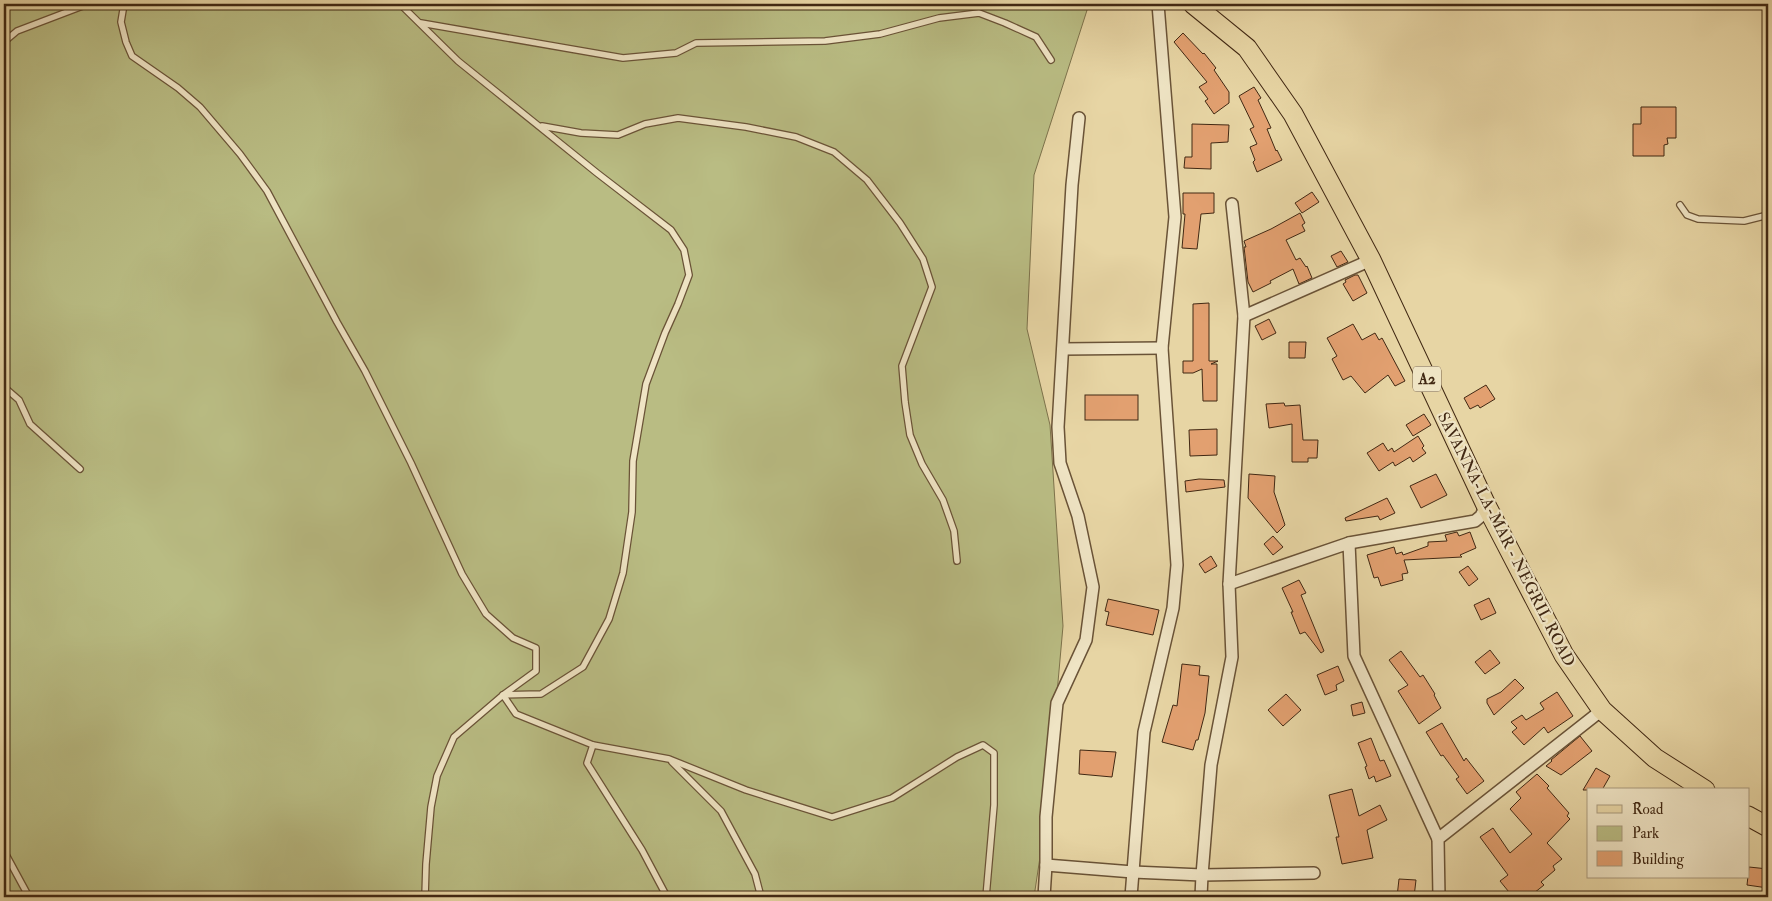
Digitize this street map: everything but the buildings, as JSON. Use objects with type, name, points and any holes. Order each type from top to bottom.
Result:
[{"type":"main road","name":"SAVANNA-LA-MAR - NEGRIL ROAD","points":[[1193,4],[1247,48],[1293,114],[1371,260],[1486,505],[1564,655],[1602,710],[1655,758],[1702,788]]},
{"type":"main road","points":[[1750,817],[1768,827]]},
{"type":"street","points":[[1132,897],[1144,732],[1173,608],[1177,565],[1162,348],[1175,217],[1158,4]]},
{"type":"street","points":[[1044,897],[1046,817],[1057,703],[1086,640],[1094,587],[1078,516],[1060,463],[1058,427],[1072,185],[1079,118]]},
{"type":"street","points":[[1201,897],[1211,765],[1232,657],[1229,584],[1244,316],[1232,204]]},
{"type":"street","points":[[1244,316],[1371,260]]},
{"type":"street","points":[[1063,348],[1162,348]]},
{"type":"street","points":[[1229,584],[1349,543],[1475,521],[1481,516],[1486,505]]},
{"type":"street","points":[[1349,543],[1354,656],[1438,839],[1439,897]]},
{"type":"street","points":[[1438,839],[1602,710]]},
{"type":"street","points":[[1046,865],[1202,875],[1314,873]]},
{"type":"lane","points":[[4,42],[17,31],[88,4]]},
{"type":"lane","points":[[124,4],[121,22],[132,56],[200,106],[267,191],[365,371],[462,574],[486,614],[513,638],[536,648],[536,672],[503,695],[454,737],[437,776],[431,807],[425,897]]},
{"type":"lane","points":[[400,4],[458,61],[671,230],[684,250],[689,275],[646,384],[633,461],[632,512],[623,573],[609,619],[583,667],[541,694],[503,695]]},
{"type":"lane","points":[[420,24],[622,58],[676,54],[696,43],[825,42],[880,34],[939,18],[979,14],[1036,37],[1051,60]]},
{"type":"lane","points":[[540,126],[581,133],[618,135],[645,124],[678,118],[746,127],[796,137],[834,152],[867,180],[900,223],[923,259],[932,287],[902,366],[905,402],[910,435],[922,464],[943,500],[954,531],[957,561]]},
{"type":"lane","points":[[1680,206],[1687,215],[1698,219],[1744,220],[1768,216]]},
{"type":"lane","points":[[4,387],[19,400],[30,424],[80,469]]},
{"type":"lane","points":[[503,695],[516,714],[593,745],[669,759],[746,790],[832,817],[892,798],[957,757],[983,745],[994,753],[994,805],[986,897]]},
{"type":"lane","points":[[593,745],[587,764],[642,850],[667,897]]},
{"type":"lane","points":[[669,759],[722,811],[755,874],[761,897]]},
{"type":"lane","points":[[4,851],[29,897]]},
{"type":"green space","points":[[4,4],[1089,4],[1034,175],[1027,329],[1050,425],[1063,626],[1046,817],[1034,897],[4,897]]}]
